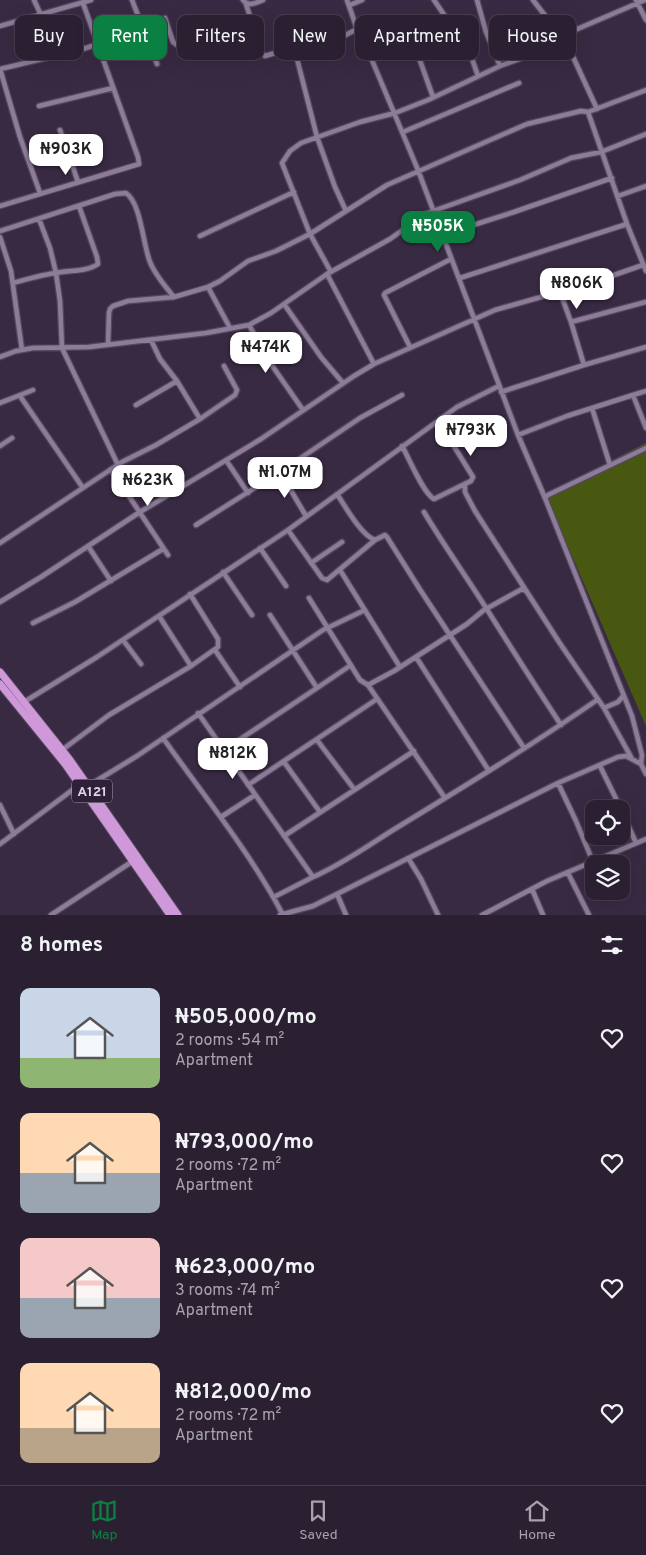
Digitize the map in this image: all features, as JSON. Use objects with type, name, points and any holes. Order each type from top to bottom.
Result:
[{"type":"highway","name":"A121","points":[[0,672],[62,750],[178,915]]},
{"type":"highway","name":"A121","points":[[0,684],[65,764],[170,915]]},
{"type":"street","points":[[34,0],[41,15],[91,0]]},
{"type":"street","points":[[132,0],[157,64]]},
{"type":"street","points":[[244,2],[250,4],[263,0]]},
{"type":"street","points":[[355,23],[348,3],[362,0]]},
{"type":"street","points":[[434,0],[470,53],[478,76]]},
{"type":"street","points":[[477,0],[486,32],[500,66]]},
{"type":"street","points":[[576,30],[636,2],[645,0]]},
{"type":"street","points":[[535,1],[546,15]]},
{"type":"street","points":[[244,2],[248,15]]},
{"type":"street","points":[[636,2],[646,20]]},
{"type":"street","points":[[83,3],[93,30]]},
{"type":"street","points":[[0,26],[15,22]]},
{"type":"street","points":[[167,24],[173,42],[177,45]]},
{"type":"street","points":[[40,193],[20,137],[0,69],[93,46]]},
{"type":"street","points":[[0,206],[139,164],[103,60]]},
{"type":"street","points":[[297,60],[317,137],[346,211]]},
{"type":"street","points":[[371,60],[418,170],[499,386],[610,658],[644,754],[641,764]]},
{"type":"street","points":[[420,60],[433,97]]},
{"type":"street","points":[[374,364],[310,234],[282,163],[290,151],[302,143],[360,122],[395,113],[517,60]]},
{"type":"street","points":[[573,60],[596,109]]},
{"type":"street","points":[[402,132],[519,83]]},
{"type":"street","points":[[39,106],[113,88]]},
{"type":"street","points":[[108,344],[109,313],[113,306],[128,301],[174,297],[208,287],[220,281],[248,261],[276,251],[310,234],[383,187],[418,170],[527,124],[578,112],[588,112],[646,90]]},
{"type":"street","points":[[588,112],[627,224],[646,271]]},
{"type":"street","points":[[60,130],[78,182]]},
{"type":"street","points":[[0,357],[22,350],[151,340],[249,325],[329,273],[390,239],[425,214],[520,180],[571,158],[601,152],[646,134]]},
{"type":"street","points":[[442,235],[612,178]]},
{"type":"street","points":[[618,196],[646,186]]},
{"type":"street","points":[[200,236],[294,192]]},
{"type":"street","points":[[0,231],[124,193],[130,196],[143,232],[150,262],[174,297]]},
{"type":"street","points":[[13,283],[56,273],[79,270],[98,264],[97,256],[79,206]]},
{"type":"street","points":[[39,219],[50,248],[56,273],[60,301],[62,348],[89,408],[118,465]]},
{"type":"street","points":[[460,278],[627,224]]},
{"type":"street","points":[[0,237],[13,283],[22,350]]},
{"type":"street","points":[[410,347],[384,296],[386,293],[451,260]]},
{"type":"street","points":[[0,602],[140,512],[226,460],[374,364],[495,310],[594,282],[643,264]]},
{"type":"street","points":[[208,287],[230,328]]},
{"type":"street","points":[[560,292],[584,365]]},
{"type":"street","points":[[571,322],[646,302]]},
{"type":"street","points":[[284,304],[321,357],[343,383]]},
{"type":"street","points":[[249,325],[271,364],[303,410]]},
{"type":"street","points":[[151,340],[160,359],[177,381],[200,419]]},
{"type":"street","points":[[502,392],[584,365],[646,348]]},
{"type":"street","points":[[0,543],[118,465],[200,419],[237,392],[224,366]]},
{"type":"street","points":[[136,405],[177,381]]},
{"type":"street","points":[[24,702],[159,616],[288,530],[441,418],[464,403],[499,386]]},
{"type":"street","points":[[0,403],[33,390]]},
{"type":"street","points":[[518,434],[646,391]]},
{"type":"street","points":[[196,525],[248,493],[360,418],[402,395]]},
{"type":"street","points":[[633,395],[646,428]]},
{"type":"street","points":[[20,396],[83,488]]},
{"type":"street","points":[[592,408],[610,465]]},
{"type":"street","points":[[402,446],[431,498],[434,499],[471,481],[473,477],[447,436],[441,418]]},
{"type":"street","points":[[0,446],[12,438]]},
{"type":"street","points":[[545,498],[646,448]]},
{"type":"street","points":[[226,460],[248,493]]},
{"type":"street","points":[[111,470],[168,555]]},
{"type":"street","points":[[280,472],[306,516]]},
{"type":"street","points":[[465,484],[465,492],[475,511],[604,708],[631,758]]},
{"type":"street","points":[[337,494],[357,523],[375,540]]},
{"type":"street","points":[[424,512],[561,725]]},
{"type":"street","points":[[288,530],[324,580],[330,578],[375,540],[385,535],[388,536],[419,588],[524,748]]},
{"type":"street","points":[[312,563],[342,542]]},
{"type":"street","points":[[88,546],[111,581]]},
{"type":"street","points":[[33,623],[75,602],[163,548]]},
{"type":"street","points":[[260,548],[286,586]]},
{"type":"street","points":[[340,570],[400,667]]},
{"type":"street","points":[[223,572],[252,616]]},
{"type":"street","points":[[368,684],[416,657],[516,590],[522,589],[527,592]]},
{"type":"street","points":[[62,750],[109,715],[216,650],[220,644],[218,639],[190,594]]},
{"type":"street","points":[[309,598],[360,680],[368,684],[445,798]]},
{"type":"street","points":[[88,786],[328,627],[365,610]]},
{"type":"street","points":[[270,615],[317,688]]},
{"type":"street","points":[[159,616],[191,666]]},
{"type":"street","points":[[122,640],[141,664]]},
{"type":"street","points":[[216,650],[240,687]]},
{"type":"street","points":[[416,657],[489,770]]},
{"type":"street","points":[[224,750],[351,665]]},
{"type":"street","points":[[604,708],[618,702],[623,696]]},
{"type":"street","points":[[248,785],[377,700]]},
{"type":"street","points":[[274,897],[334,868],[561,725],[597,700]]},
{"type":"street","points":[[198,714],[313,877]]},
{"type":"street","points":[[163,738],[221,818],[274,897],[282,915],[313,906],[558,783],[618,757],[626,756],[641,764],[646,774]]},
{"type":"street","points":[[317,740],[354,789]]},
{"type":"street","points":[[284,836],[414,751]]},
{"type":"street","points":[[284,762],[320,812]]},
{"type":"street","points":[[600,766],[617,800]]},
{"type":"street","points":[[558,783],[590,855]]},
{"type":"street","points":[[0,844],[79,785]]},
{"type":"street","points":[[221,818],[255,795]]},
{"type":"street","points":[[0,805],[14,834]]},
{"type":"street","points":[[630,830],[636,844]]},
{"type":"street","points":[[610,855],[646,839]]},
{"type":"street","points":[[408,858],[421,879],[438,915]]},
{"type":"street","points":[[51,915],[133,861]]},
{"type":"street","points":[[485,914],[532,889],[585,865]]},
{"type":"street","points":[[568,872],[589,915]]},
{"type":"street","points":[[532,889],[543,915]]},
{"type":"street","points":[[337,894],[346,915]]},
{"type":"green space","points":[[646,443],[646,726],[545,494]]}]
